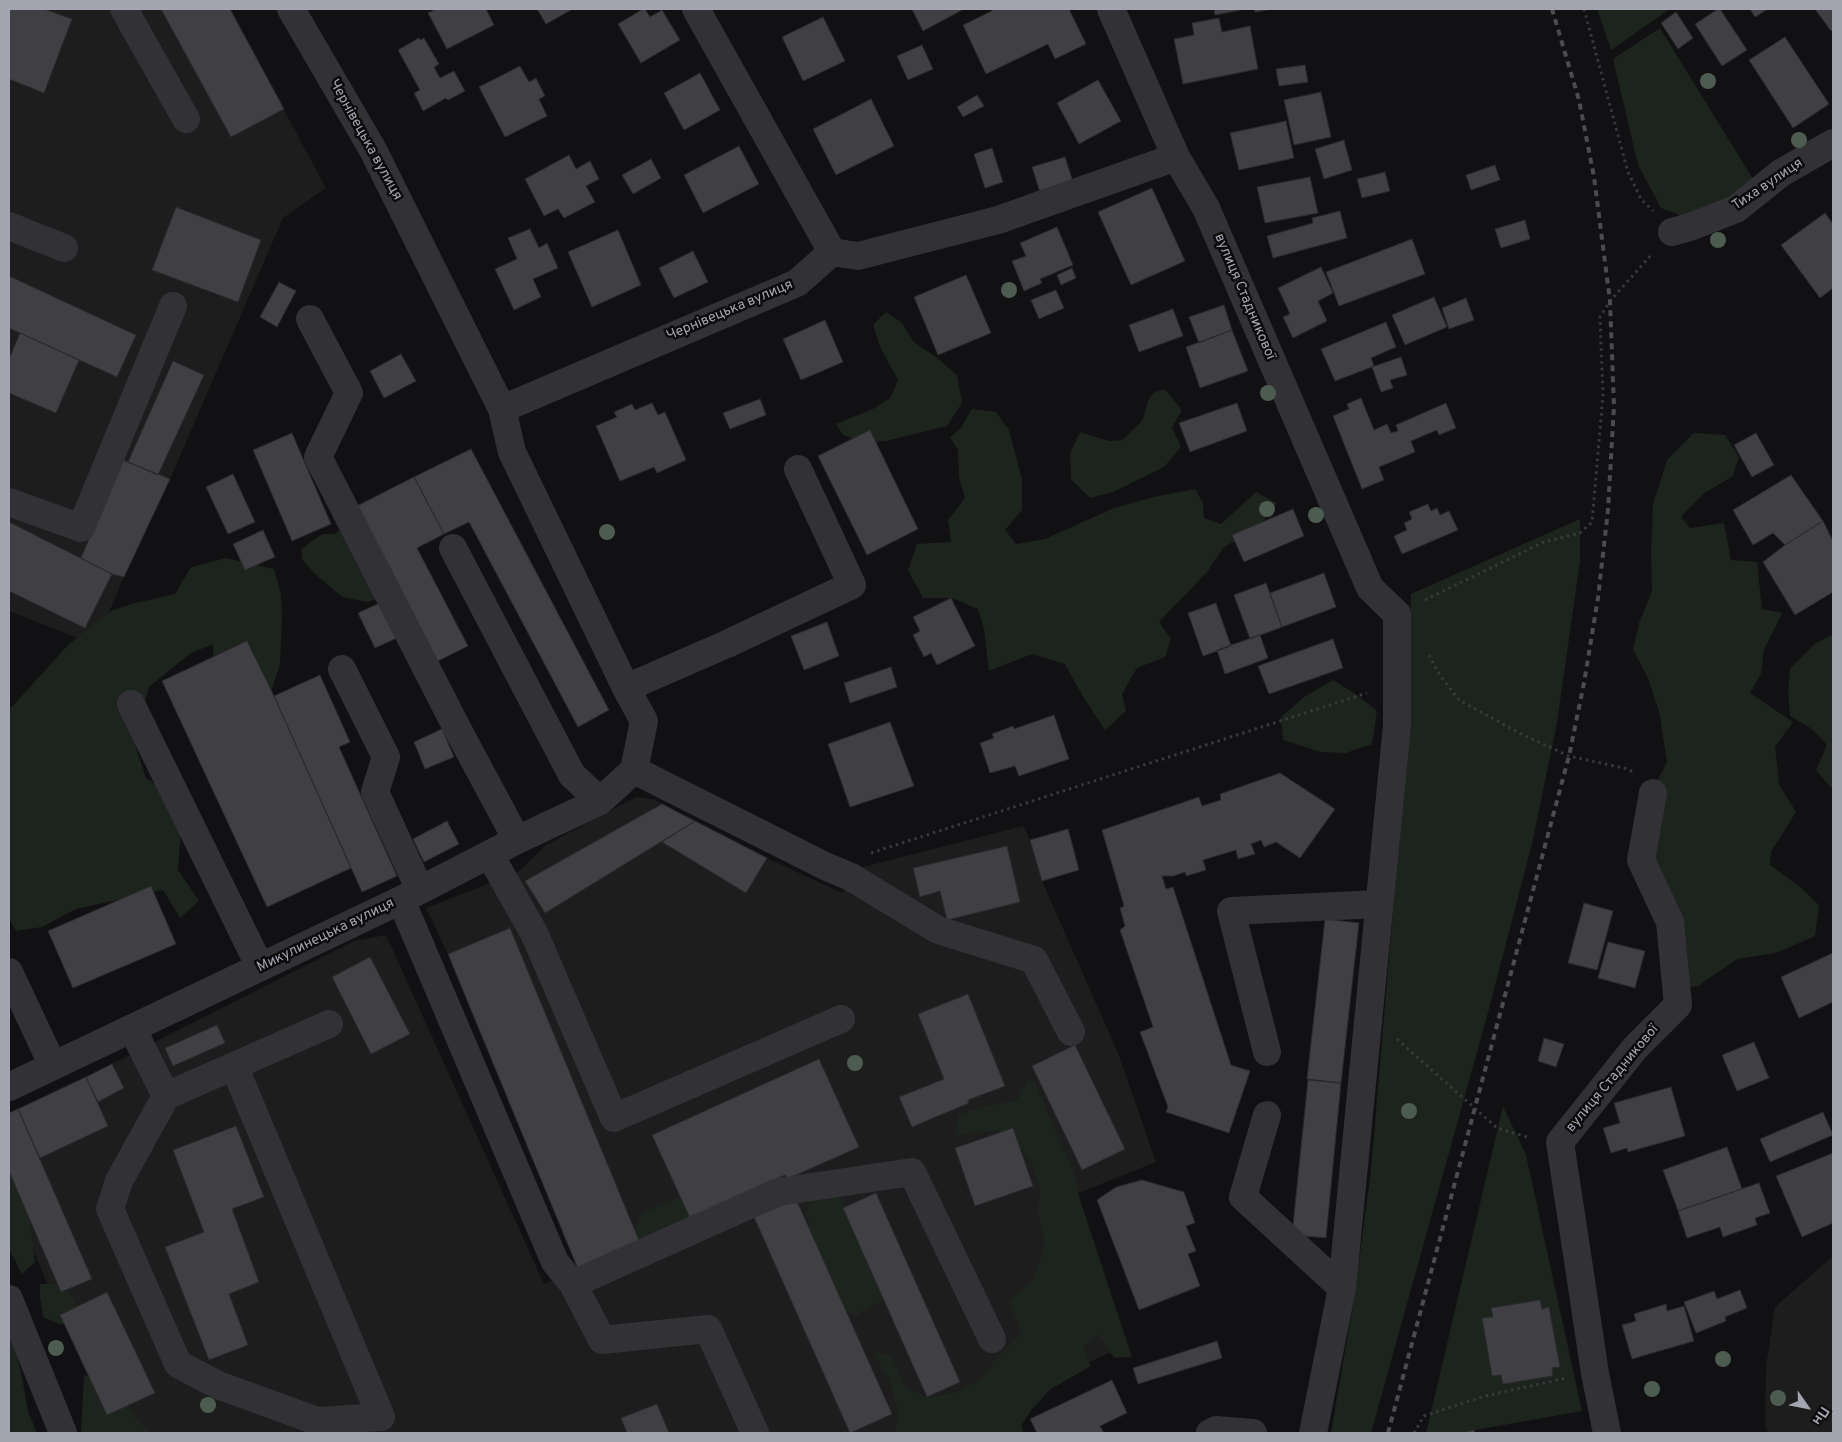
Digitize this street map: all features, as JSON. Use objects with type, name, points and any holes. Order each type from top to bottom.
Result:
[{"type":"street","points":[[124,9],[186,119]]},
{"type":"street","name":"Чернівецька вулиця","points":[[291,9],[373,150],[502,409],[512,452],[626,688],[644,721],[634,770]]},
{"type":"street","points":[[696,9],[832,252],[858,256],[998,220],[1176,157]]},
{"type":"street","name":"вулиця Стадникової","points":[[1111,9],[1176,157],[1206,208],[1370,588],[1397,614]]},
{"type":"street","name":"Тиха вулиця","points":[[1672,232],[1736,209],[1781,174],[1833,143]]},
{"type":"street","points":[[9,226],[64,248]]},
{"type":"street","name":"Чернівецька вулиця","points":[[502,409],[797,283],[832,252]]},
{"type":"street","points":[[9,502],[81,528],[173,306]]},
{"type":"street","points":[[310,319],[349,393],[318,457],[458,730],[517,840]]},
{"type":"street","points":[[626,688],[727,644],[852,585],[798,469]]},
{"type":"street","points":[[453,548],[572,775],[600,801]]},
{"type":"street","points":[[1313,1433],[1342,1288],[1396,725],[1397,614]]},
{"type":"street","points":[[342,669],[386,757],[375,792],[411,895],[556,1262],[573,1284],[602,1340],[708,1329],[755,1433]]},
{"type":"street","points":[[131,704],[260,968]]},
{"type":"street","points":[[634,770],[826,867],[851,877],[938,930],[1034,960],[1071,1032]]},
{"type":"street","name":"Микулинецька вулиця","points":[[9,1087],[411,895],[517,840],[600,801],[634,770]]},
{"type":"street","name":"вулиця Стадникової","points":[[1607,1433],[1595,1373],[1560,1142],[1635,1048],[1678,1005],[1670,922],[1641,860],[1652,794]]},
{"type":"street","points":[[490,854],[534,933],[614,1118],[841,1019]]},
{"type":"street","points":[[1267,1052],[1231,911],[1379,904]]},
{"type":"street","points":[[9,972],[54,1066]]},
{"type":"street","points":[[234,1066],[381,1418],[317,1421],[218,1385],[178,1364],[110,1209],[119,1181],[166,1096],[329,1024]]},
{"type":"street","points":[[132,1028],[166,1096]]},
{"type":"street","points":[[1267,1116],[1243,1197],[1342,1288]]},
{"type":"street","points":[[573,1284],[778,1192],[912,1172],[992,1339]]},
{"type":"street","points":[[9,1299],[63,1433]]},
{"type":"street","points":[[1210,1433],[1216,1430],[1253,1433]]},
{"type":"path","points":[[1397,614],[1544,542],[1580,533],[1592,522],[1603,395],[1600,317],[1610,301],[1672,232],[1661,218],[1641,199],[1628,172],[1584,9]]},
{"type":"path","points":[[1426,649],[1439,674],[1459,700],[1523,735],[1569,756],[1628,769],[1647,781],[1652,794]]},
{"type":"path","points":[[826,867],[1396,683]]},
{"type":"path","points":[[1368,1013],[1497,1128],[1561,1148]]},
{"type":"path","points":[[1414,1433],[1424,1416],[1485,1396],[1595,1373]]},
{"type":"shaded area","points":[[9,9],[230,9],[326,188],[283,218],[170,479],[124,577],[95,645],[9,611]]},
{"type":"shaded area","points":[[1597,9],[1670,9],[1611,50]]},
{"type":"shaded area","points":[[1660,28],[1753,179],[1722,202],[1688,218],[1661,208],[1638,165],[1613,59]]},
{"type":"shaded area","points":[[886,312],[901,322],[914,342],[957,375],[962,403],[947,426],[886,441],[863,443],[843,435],[836,424],[873,409],[890,398],[898,380],[880,347],[873,325]]},
{"type":"shaded area","points":[[1165,389],[1182,410],[1172,427],[1181,447],[1164,467],[1113,492],[1090,498],[1071,479],[1070,453],[1080,432],[1109,441],[1122,440],[1142,421],[1148,401],[1153,393]]},
{"type":"shaded area","points":[[972,409],[996,412],[1009,430],[1022,479],[1022,510],[1005,530],[1016,544],[1045,539],[1114,508],[1154,497],[1195,489],[1203,503],[1204,518],[1221,524],[1256,492],[1277,503],[1258,528],[1224,547],[1207,572],[1159,622],[1171,639],[1165,657],[1137,668],[1122,694],[1126,711],[1105,730],[1082,695],[1065,664],[1032,654],[989,671],[984,630],[978,609],[952,598],[923,598],[908,570],[917,544],[951,542],[948,520],[965,498],[959,477],[958,450],[950,437],[960,429]]},
{"type":"shaded area","points":[[1694,433],[1725,435],[1739,457],[1733,476],[1703,494],[1681,517],[1690,528],[1724,523],[1731,560],[1757,562],[1762,609],[1782,613],[1764,649],[1761,674],[1750,693],[1793,722],[1775,747],[1779,784],[1796,812],[1771,852],[1770,865],[1798,885],[1819,905],[1815,936],[1776,953],[1737,959],[1698,986],[1690,987],[1660,918],[1649,797],[1667,762],[1659,711],[1648,678],[1633,650],[1639,623],[1652,591],[1653,504],[1667,460]]},
{"type":"shaded area","points":[[1580,519],[1580,561],[1557,723],[1532,844],[1486,1020],[1371,1433],[1331,1433],[1354,1299],[1371,1170],[1408,734],[1411,594]]},
{"type":"shaded area","points":[[343,528],[394,593],[368,602],[342,597],[314,573],[302,559],[301,549],[322,534],[334,534]]},
{"type":"shaded area","points":[[226,558],[274,569],[281,594],[282,617],[280,664],[270,695],[214,677],[213,644],[191,653],[150,686],[141,711],[136,748],[146,778],[177,798],[181,830],[178,870],[199,901],[180,918],[163,890],[76,909],[42,927],[16,931],[9,918],[9,710],[69,644],[111,611],[135,603],[175,594],[191,567]]},
{"type":"shaded area","points":[[1833,634],[1833,787],[1831,788],[1816,770],[1827,745],[1812,729],[1790,716],[1788,693],[1790,668],[1815,644]]},
{"type":"shaded area","points":[[1333,680],[1357,695],[1377,711],[1372,744],[1346,753],[1321,752],[1283,740],[1281,717],[1304,697]]},
{"type":"shaded area","points":[[636,797],[653,799],[767,858],[842,893],[851,877],[859,868],[1023,826],[1030,840],[1068,829],[1079,870],[1042,881],[1118,1053],[1156,1162],[1066,1198],[1128,1344],[977,1415],[930,1433],[114,1433],[60,1315],[9,1191],[9,1113],[86,1077],[354,941],[386,935],[544,1284],[578,1269],[448,954],[426,908],[518,872],[546,845]]},
{"type":"shaded area","points":[[1027,1080],[1034,1081],[1074,1173],[1081,1203],[1132,1357],[1114,1358],[1098,1334],[1083,1347],[1091,1366],[1051,1389],[1032,1409],[1021,1426],[1024,1433],[895,1433],[898,1414],[890,1380],[873,1352],[892,1356],[905,1387],[928,1398],[957,1392],[982,1378],[996,1358],[1022,1333],[1009,1301],[1033,1280],[1045,1244],[1038,1214],[1040,1188],[1031,1160],[1005,1131],[956,1135],[958,1115],[978,1108],[1017,1100]]},
{"type":"shaded area","points":[[1503,1106],[1526,1155],[1582,1411],[1459,1433],[1426,1433]]},
{"type":"shaded area","points":[[9,1160],[29,1216],[35,1262],[22,1274],[9,1249]]},
{"type":"shaded area","points":[[775,1172],[640,1243],[633,1233],[642,1213],[720,1180]]},
{"type":"shaded area","points":[[830,1189],[841,1199],[887,1298],[857,1315],[812,1298],[815,1246],[806,1214],[812,1195]]},
{"type":"shaded area","points":[[1833,1256],[1833,1433],[1768,1433],[1765,1426],[1766,1366],[1775,1307]]},
{"type":"shaded area","points":[[40,1284],[61,1284],[72,1297],[80,1312],[72,1326],[57,1323],[43,1317]]},
{"type":"shaded area","points":[[9,1325],[28,1411],[37,1433],[9,1433]]},
{"type":"shaded area","points":[[84,1375],[116,1381],[135,1417],[150,1433],[81,1433]]},
{"type":"building","points":[[9,9],[44,9],[72,19],[44,93],[9,79]]},
{"type":"building","points":[[161,9],[230,9],[284,109],[231,137]]},
{"type":"building","points":[[436,9],[486,9],[494,25],[447,49],[428,13]]},
{"type":"building","points":[[537,9],[571,9],[571,10],[546,24]]},
{"type":"building","points":[[645,9],[650,17],[662,10],[680,40],[641,63],[618,24]]},
{"type":"building","points":[[912,9],[964,9],[923,31]]},
{"type":"building","points":[[991,9],[1069,9],[1086,44],[1055,59],[1048,44],[986,74],[963,25],[992,11]]},
{"type":"building","points":[[1214,9],[1246,9],[1215,15]]},
{"type":"building","points":[[1254,9],[1273,9],[1255,12]]},
{"type":"building","points":[[1720,9],[1747,50],[1722,66],[1695,24]]},
{"type":"building","points":[[1750,9],[1768,9],[1755,17]]},
{"type":"building","points":[[1815,9],[1833,9],[1833,29],[1831,31]]},
{"type":"building","points":[[1676,12],[1693,38],[1678,49],[1661,23]]},
{"type":"building","points":[[823,17],[845,61],[803,81],[782,37]]},
{"type":"building","points":[[1219,18],[1222,32],[1250,26],[1258,69],[1183,84],[1174,39],[1194,35],[1192,23]]},
{"type":"building","points":[[1785,37],[1829,104],[1793,128],[1749,60]]},
{"type":"building","points":[[419,38],[420,40],[424,38],[439,64],[434,67],[440,78],[454,71],[465,91],[448,100],[446,98],[423,111],[414,93],[420,90],[398,50]]},
{"type":"building","points":[[922,45],[933,69],[908,80],[897,56]]},
{"type":"building","points":[[1305,65],[1308,82],[1279,86],[1276,69]]},
{"type":"building","points":[[520,66],[529,82],[536,78],[545,96],[539,99],[547,116],[505,137],[479,87]]},
{"type":"building","points":[[700,73],[720,110],[684,130],[664,93]]},
{"type":"building","points":[[1098,80],[1121,121],[1079,144],[1057,103]]},
{"type":"building","points":[[1321,92],[1331,137],[1294,145],[1284,100]]},
{"type":"building","points":[[977,95],[984,106],[963,117],[957,107]]},
{"type":"building","points":[[871,99],[894,146],[836,175],[813,129]]},
{"type":"building","points":[[1286,121],[1294,158],[1239,170],[1230,133]]},
{"type":"building","points":[[1344,140],[1352,170],[1324,179],[1315,149]]},
{"type":"building","points":[[739,146],[759,184],[703,213],[684,175]]},
{"type":"building","points":[[992,148],[1003,182],[985,188],[974,154]]},
{"type":"building","points":[[569,155],[576,169],[590,161],[599,179],[586,186],[595,202],[564,218],[558,209],[544,216],[525,179]]},
{"type":"building","points":[[1065,157],[1073,182],[1040,192],[1032,167]]},
{"type":"building","points":[[651,159],[661,178],[633,194],[622,175]]},
{"type":"building","points":[[1495,165],[1500,180],[1471,190],[1466,175]]},
{"type":"building","points":[[1385,172],[1390,191],[1362,198],[1357,179]]},
{"type":"building","points":[[1310,177],[1318,213],[1265,223],[1257,187]]},
{"type":"building","points":[[1152,188],[1185,261],[1131,285],[1098,212]]},
{"type":"building","points":[[176,207],[261,240],[238,302],[152,270]]},
{"type":"building","points":[[1340,211],[1347,238],[1273,258],[1267,236],[1313,223],[1312,218]]},
{"type":"building","points":[[1825,213],[1833,224],[1833,288],[1820,298],[1781,245]]},
{"type":"building","points":[[1525,220],[1530,239],[1501,248],[1495,229]]},
{"type":"building","points":[[1057,227],[1073,265],[1040,279],[1042,283],[1024,291],[1012,261],[1026,256],[1020,243]]},
{"type":"building","points":[[530,229],[539,248],[547,243],[558,268],[533,279],[541,297],[514,310],[495,269],[517,259],[508,238]]},
{"type":"building","points":[[618,230],[641,285],[592,307],[568,252]]},
{"type":"building","points":[[1412,239],[1425,274],[1339,306],[1326,272]]},
{"type":"building","points":[[693,251],[708,282],[674,298],[659,268]]},
{"type":"building","points":[[1321,267],[1333,293],[1318,301],[1327,321],[1293,338],[1283,317],[1290,314],[1278,288]]},
{"type":"building","points":[[1072,268],[1076,278],[1061,285],[1057,275]]},
{"type":"building","points":[[966,275],[991,333],[938,355],[914,297]]},
{"type":"building","points":[[9,276],[136,335],[117,377],[9,328]]},
{"type":"building","points":[[279,282],[296,291],[277,327],[260,317]]},
{"type":"building","points":[[1056,290],[1064,308],[1039,319],[1031,300]]},
{"type":"building","points":[[1434,297],[1447,327],[1405,345],[1392,315]]},
{"type":"building","points":[[1466,298],[1474,320],[1449,329],[1442,308]]},
{"type":"building","points":[[1224,305],[1232,330],[1199,343],[1189,317]]},
{"type":"building","points":[[1173,309],[1183,336],[1139,352],[1129,325]]},
{"type":"building","points":[[825,320],[843,362],[801,380],[783,339]]},
{"type":"building","points":[[1386,322],[1396,347],[1371,358],[1374,366],[1335,381],[1321,349]]},
{"type":"building","points":[[1232,330],[1248,371],[1200,388],[1186,347]]},
{"type":"building","points":[[20,333],[79,360],[56,413],[9,393],[9,359]]},
{"type":"building","points":[[401,354],[416,381],[384,398],[370,371]]},
{"type":"building","points":[[1401,357],[1407,375],[1390,380],[1393,388],[1381,392],[1372,367]]},
{"type":"building","points":[[173,361],[204,375],[158,475],[128,462]]},
{"type":"building","points":[[1361,398],[1374,430],[1387,424],[1391,433],[1398,431],[1396,425],[1446,403],[1456,428],[1439,435],[1437,430],[1411,441],[1415,452],[1379,467],[1384,480],[1362,489],[1333,416],[1349,409],[1347,404]]},
{"type":"building","points":[[760,399],[766,415],[730,429],[723,413]]},
{"type":"building","points":[[652,403],[658,415],[665,412],[686,460],[657,473],[654,467],[620,481],[596,426],[617,417],[614,412],[632,404],[635,410]]},
{"type":"building","points":[[1237,403],[1247,431],[1190,452],[1179,423]]},
{"type":"building","points":[[870,430],[918,529],[867,555],[818,456]]},
{"type":"building","points":[[292,433],[331,524],[292,541],[253,450]]},
{"type":"building","points":[[1756,433],[1774,465],[1752,477],[1734,445]]},
{"type":"building","points":[[471,449],[609,710],[578,727],[469,522],[444,534],[414,477]]},
{"type":"building","points":[[123,460],[170,479],[124,577],[112,574],[81,558]]},
{"type":"building","points":[[233,474],[255,522],[228,534],[206,487]]},
{"type":"building","points":[[1791,475],[1823,521],[1785,545],[1773,533],[1753,545],[1733,510]]},
{"type":"building","points":[[414,477],[444,534],[417,548],[468,646],[436,662],[357,506]]},
{"type":"building","points":[[1428,504],[1431,511],[1437,508],[1440,515],[1449,511],[1458,530],[1402,554],[1394,536],[1407,530],[1404,523],[1412,519],[1409,512]]},
{"type":"building","points":[[1293,509],[1304,536],[1244,562],[1232,535]]},
{"type":"building","points":[[1823,521],[1833,541],[1833,592],[1795,615],[1763,562],[1785,545]]},
{"type":"building","points":[[9,522],[112,574],[85,628],[9,591]]},
{"type":"building","points":[[263,530],[275,557],[245,570],[233,544]]},
{"type":"building","points":[[1324,573],[1336,607],[1282,627],[1270,593]]},
{"type":"building","points":[[1266,583],[1282,627],[1250,639],[1234,595]]},
{"type":"building","points":[[951,598],[975,646],[937,665],[931,653],[924,657],[913,635],[920,631],[913,617]]},
{"type":"building","points":[[382,602],[399,637],[375,648],[358,613]]},
{"type":"building","points":[[1216,603],[1231,646],[1203,656],[1188,613]]},
{"type":"building","points":[[827,622],[839,656],[804,670],[791,636]]},
{"type":"building","points":[[1260,635],[1268,658],[1225,674],[1217,650]]},
{"type":"building","points":[[1333,639],[1343,668],[1269,694],[1258,666]]},
{"type":"building","points":[[247,641],[274,696],[351,868],[267,907],[162,681]]},
{"type":"building","points":[[891,667],[897,687],[850,703],[844,683]]},
{"type":"building","points":[[320,675],[350,742],[339,747],[397,876],[362,892],[274,696]]},
{"type":"building","points":[[1054,715],[1069,759],[1019,776],[1015,766],[990,773],[980,743],[994,738],[992,734],[1013,726],[1014,729]]},
{"type":"building","points":[[890,722],[914,786],[850,807],[828,744]]},
{"type":"building","points":[[442,729],[454,757],[425,769],[414,742]]},
{"type":"building","points":[[1280,773],[1335,809],[1300,858],[1276,842],[1264,847],[1261,840],[1251,844],[1255,854],[1238,859],[1236,850],[1203,860],[1206,870],[1186,876],[1185,872],[1173,876],[1162,876],[1166,889],[1173,887],[1231,1065],[1250,1071],[1229,1133],[1166,1112],[1168,1107],[1140,1032],[1153,1027],[1120,930],[1125,926],[1120,908],[1124,906],[1102,830],[1199,797],[1202,806],[1221,800],[1220,794]]},
{"type":"building","points":[[662,804],[695,821],[545,913],[525,881]]},
{"type":"building","points":[[447,821],[459,844],[424,862],[413,839]]},
{"type":"building","points":[[695,821],[767,858],[746,893],[662,842]]},
{"type":"building","points":[[1068,829],[1079,870],[1042,881],[1030,840]]},
{"type":"building","points":[[1007,846],[1020,902],[947,920],[940,891],[920,897],[913,868]]},
{"type":"building","points":[[151,886],[176,944],[73,988],[48,931]]},
{"type":"building","points":[[1584,903],[1613,911],[1597,970],[1568,963]]},
{"type":"building","points":[[1325,919],[1359,923],[1341,1083],[1307,1079]]},
{"type":"building","points":[[510,928],[640,1243],[578,1269],[448,954]]},
{"type":"building","points":[[1608,942],[1645,951],[1635,988],[1598,978]]},
{"type":"building","points":[[1833,953],[1833,1002],[1799,1018],[1781,977]]},
{"type":"building","points":[[370,957],[410,1034],[371,1054],[332,977]]},
{"type":"building","points":[[968,994],[1005,1086],[968,1100],[969,1103],[912,1127],[899,1097],[944,1079],[918,1014]]},
{"type":"building","points":[[217,1025],[225,1043],[173,1066],[165,1048]]},
{"type":"building","points":[[1544,1038],[1564,1044],[1556,1067],[1538,1061]]},
{"type":"building","points":[[1754,1042],[1769,1078],[1737,1091],[1722,1055]]},
{"type":"building","points":[[1075,1045],[1125,1149],[1082,1170],[1032,1066]]},
{"type":"building","points":[[819,1059],[859,1147],[787,1179],[785,1175],[690,1218],[652,1135]]},
{"type":"building","points":[[112,1064],[124,1088],[98,1102],[86,1077]]},
{"type":"building","points":[[86,1077],[108,1126],[40,1158],[18,1109]]},
{"type":"building","points":[[1308,1080],[1341,1083],[1326,1238],[1292,1235]]},
{"type":"building","points":[[1671,1087],[1685,1136],[1628,1152],[1627,1148],[1611,1153],[1603,1128],[1620,1123],[1614,1103]]},
{"type":"building","points":[[18,1109],[92,1279],[61,1292],[9,1171],[9,1113]]},
{"type":"building","points":[[1823,1112],[1833,1135],[1770,1162],[1760,1139]]},
{"type":"building","points":[[236,1126],[264,1197],[232,1209],[259,1282],[229,1294],[248,1345],[209,1360],[165,1247],[204,1232],[173,1150]]},
{"type":"building","points":[[1013,1128],[1033,1186],[975,1206],[955,1148]]},
{"type":"building","points":[[1727,1147],[1742,1189],[1678,1211],[1663,1170]]},
{"type":"building","points":[[1833,1153],[1833,1223],[1802,1237],[1776,1176]]},
{"type":"building","points":[[1142,1180],[1184,1192],[1195,1223],[1186,1226],[1196,1251],[1188,1254],[1200,1286],[1139,1310],[1097,1200],[1116,1187]]},
{"type":"building","points":[[1759,1183],[1770,1213],[1755,1218],[1757,1225],[1723,1237],[1720,1227],[1687,1238],[1678,1211]]},
{"type":"building","points":[[876,1193],[960,1382],[927,1397],[843,1208]]},
{"type":"building","points":[[796,1199],[892,1414],[850,1433],[754,1217]]},
{"type":"building","points":[[1740,1290],[1747,1308],[1725,1317],[1726,1321],[1696,1333],[1684,1302],[1714,1291],[1717,1299]]},
{"type":"building","points":[[107,1292],[155,1393],[107,1415],[60,1315]]},
{"type":"building","points":[[1540,1300],[1542,1309],[1549,1307],[1560,1367],[1552,1368],[1553,1376],[1503,1384],[1501,1375],[1492,1376],[1482,1318],[1493,1317],[1491,1308]]},
{"type":"building","points":[[1666,1304],[1667,1311],[1684,1306],[1694,1341],[1632,1359],[1622,1325],[1636,1321],[1634,1314]]},
{"type":"building","points":[[1217,1341],[1222,1358],[1138,1384],[1133,1368]]},
{"type":"building","points":[[1112,1380],[1127,1413],[1100,1426],[1104,1433],[1037,1433],[1030,1419]]},
{"type":"building","points":[[657,1404],[669,1433],[627,1433],[621,1418]]},
{"type":"building","points":[[1474,1430],[1475,1433],[1462,1433]]},
{"type":"railway","points":[[1388,1433],[1569,756],[1584,683],[1598,598],[1608,510],[1614,406],[1610,301],[1594,177],[1579,100],[1552,9]]}]
